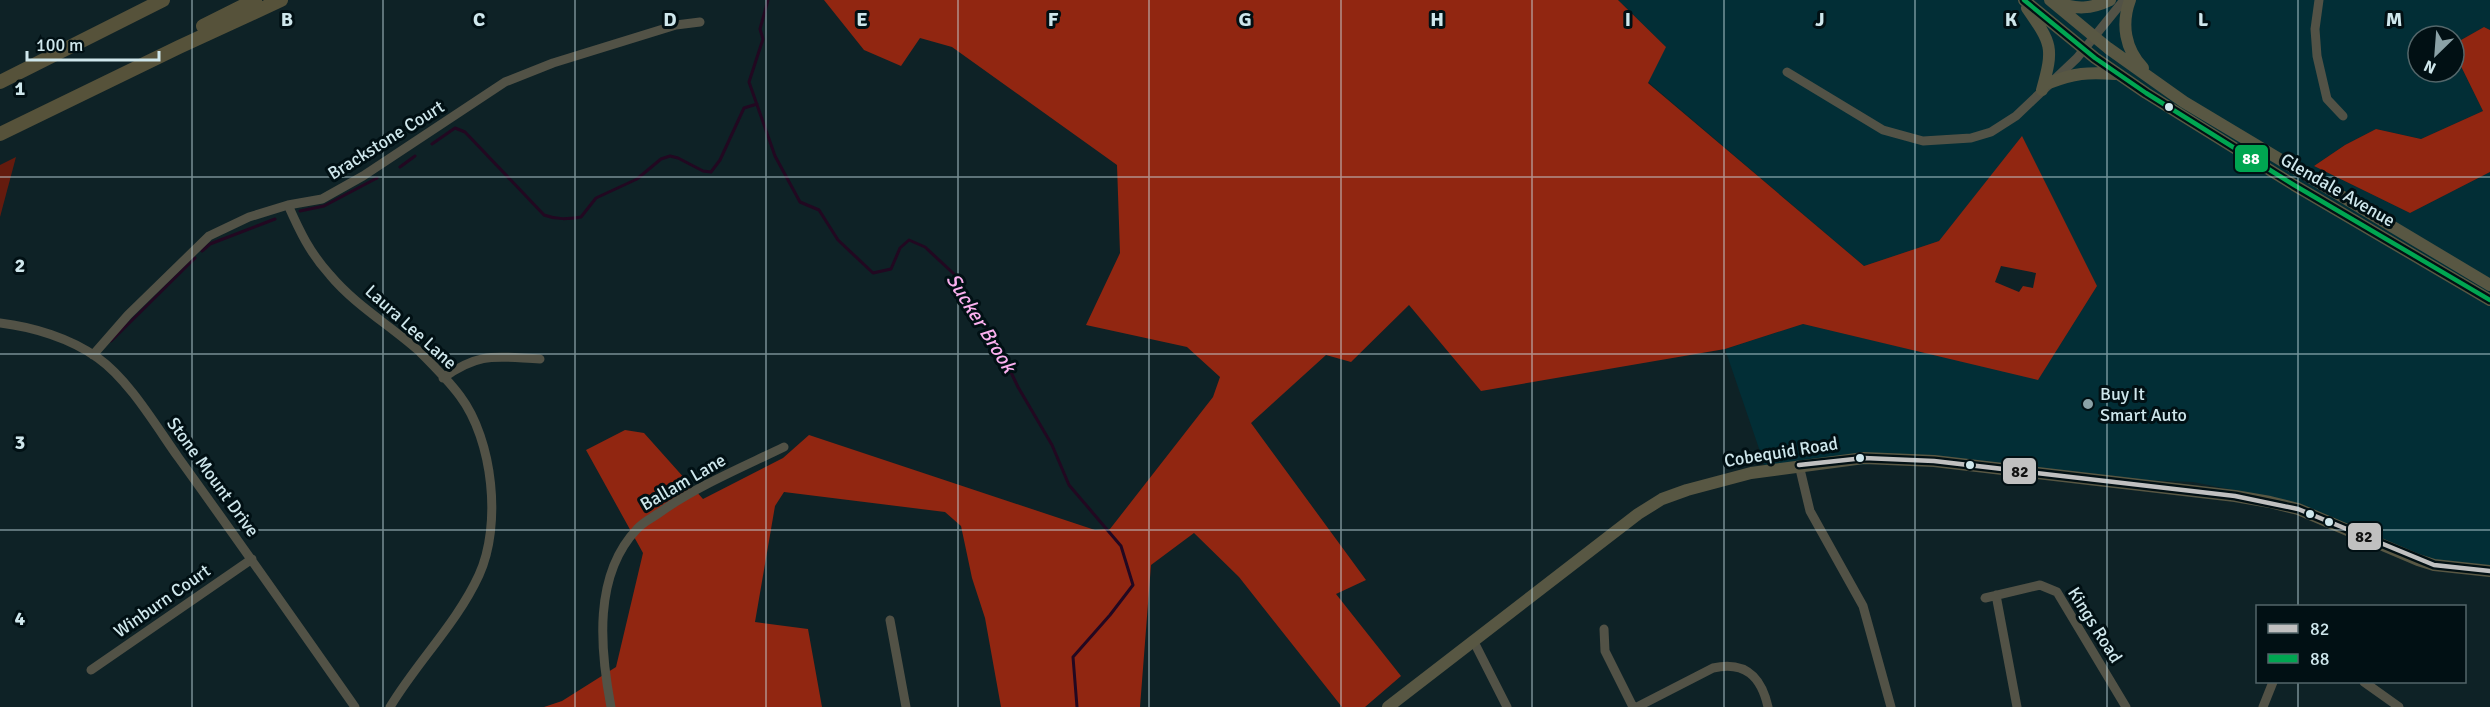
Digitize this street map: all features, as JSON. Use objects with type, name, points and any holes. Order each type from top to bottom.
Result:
[{"type":"highway","points":[[0,82],[163,0]]},
{"type":"highway","points":[[0,126],[255,0]]},
{"type":"highway","points":[[0,134],[281,0]]},
{"type":"main road","name":"Glendale Avenue","points":[[2023,0],[2117,74],[2285,180],[2490,300]]},
{"type":"main road","points":[[2023,0],[2045,34],[2050,50],[2046,86]]},
{"type":"main road","name":"Glendale Avenue","points":[[2052,0],[2095,37],[2184,102],[2490,285]]},
{"type":"main road","points":[[2052,0],[2072,8],[2085,9],[2110,0]]},
{"type":"main road","points":[[2130,0],[2126,11],[2125,33],[2130,51],[2155,80]]},
{"type":"main road","points":[[2046,86],[2071,75],[2090,72],[2117,74]]},
{"type":"main road","name":"Cobequid Road","points":[[1388,707],[1638,514],[1662,500],[1721,480],[1799,465],[1864,458],[1934,461],[2235,496],[2298,509],[2434,565],[2490,571]]},
{"type":"street","points":[[1787,72],[1883,130],[1923,141],[1971,138],[1991,132],[2016,116],[2085,50],[2124,0]]},
{"type":"street","points":[[2319,0],[2315,29],[2317,56],[2327,99],[2343,116]]},
{"type":"street","name":"Brackstone Court","points":[[93,355],[128,315],[209,236],[249,217],[288,205],[322,199],[363,177],[505,82],[553,63],[676,25],[700,22]]},
{"type":"street","name":"Laura Lee Lane","points":[[288,205],[307,247],[331,277],[421,353],[461,396],[479,433],[492,483],[490,531],[480,574],[452,620],[390,707]]},
{"type":"street","name":"Stone Mount Drive","points":[[0,323],[21,326],[76,345],[99,358],[126,386],[252,559],[355,707]]},
{"type":"street","points":[[443,378],[461,365],[478,358],[540,359]]},
{"type":"street","name":"Ballam Lane","points":[[611,707],[603,648],[604,591],[620,551],[638,528],[673,502],[784,447]]},
{"type":"street","points":[[1799,465],[1810,511],[1863,606],[1891,707]]},
{"type":"street","name":"Winburn Court","points":[[91,670],[252,559]]},
{"type":"street","name":"Kings Road","points":[[1985,598],[2040,585],[2057,592],[2126,707]]},
{"type":"street","points":[[1996,595],[2016,707]]},
{"type":"street","points":[[890,620],[906,707]]},
{"type":"street","points":[[1604,629],[1605,651],[1635,707],[1713,668],[1724,665],[1737,666],[1749,672],[1759,682],[1767,707]]},
{"type":"street","points":[[1473,640],[1507,707]]},
{"type":"street","points":[[2263,707],[2272,683]]},
{"type":"street","points":[[2367,683],[2399,707]]},
{"type":"shaded area","points":[[824,0],[1618,0],[1666,47],[1648,83],[1864,266],[1939,241],[2022,136],[2097,286],[2038,380],[1803,324],[1725,349],[1481,391],[1409,305],[1351,362],[1326,355],[1251,423],[1366,580],[1336,594],[1401,676],[1365,707],[1342,707],[1239,577],[1194,533],[1151,565],[1140,707],[1001,707],[985,618],[972,578],[961,526],[945,512],[784,492],[775,506],[755,622],[808,629],[822,707],[544,707],[562,701],[616,667],[643,553],[586,450],[625,430],[644,433],[703,499],[783,458],[809,435],[1095,530],[1110,529],[1213,397],[1220,377],[1187,347],[1086,325],[1120,253],[1117,165],[952,47],[920,38],[901,66],[864,50]],"holes":[[[2001,266],[2036,273],[2033,288],[2023,286],[2019,292],[1995,282]]]},
{"type":"shaded area","points":[[1618,0],[2490,0],[2490,30],[2484,27],[2466,37],[2466,24],[2406,24],[2406,84],[2466,84],[2466,76],[2483,111],[2421,139],[2376,129],[2345,145],[2314,166],[2410,213],[2490,172],[2490,570],[2437,562],[2289,501],[2193,482],[2087,478],[1926,461],[1842,466],[1768,475],[1725,349],[1803,324],[2038,379],[2097,286],[1939,241],[1864,266],[1648,82],[1665,46]]},
{"type":"shaded area","points":[[2484,27],[2490,30],[2490,172],[2410,213],[2314,166],[2345,145],[2376,129],[2421,139],[2483,111],[2466,76],[2466,37]]},
{"type":"shaded area","points":[[16,157],[0,217],[0,165]]},
{"type":"waterway","name":"Sucker Brook","points":[[768,0],[760,29],[763,39],[749,82],[775,156],[800,202],[819,210],[838,240],[873,273],[891,269],[900,248],[909,240],[925,247],[954,274],[966,299],[997,343],[1018,387],[1052,445],[1069,485],[1121,546],[1133,585],[1073,657],[1077,707]]},
{"type":"waterway","points":[[432,144],[455,128],[465,132],[544,215],[567,219],[576,218],[581,217],[596,198],[637,179],[661,159],[670,156],[678,158],[703,171],[711,172],[720,160],[744,108],[757,104]]},
{"type":"waterway","points":[[400,167],[415,156]]},
{"type":"waterway","points":[[300,211],[324,206],[377,178]]},
{"type":"waterway","points":[[202,251],[210,244],[275,219]]},
{"type":"waterway","points":[[111,341],[195,258]]},
{"type":"transit line","name":"88","points":[[2024,0],[2095,58],[2146,93],[2294,185],[2490,300]]},
{"type":"transit line","name":"82","points":[[1799,465],[1864,458],[1934,461],[2235,496],[2298,509],[2434,565],[2490,571]]},
{"type":"place","name":"Buy It Smart Auto","points":[[2088,404]]}]
